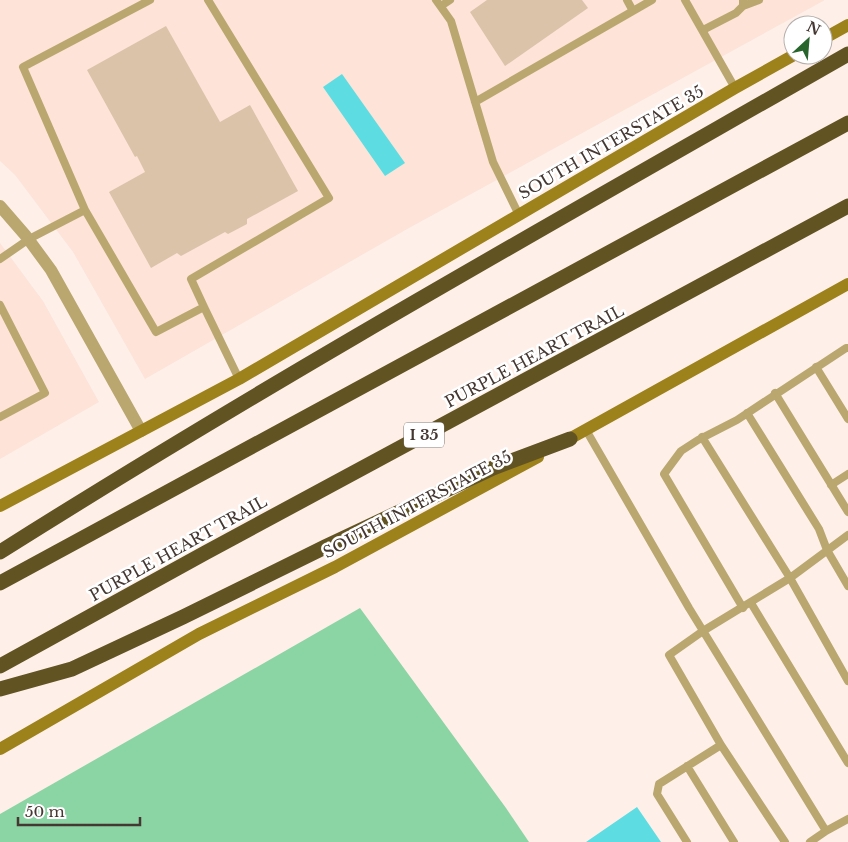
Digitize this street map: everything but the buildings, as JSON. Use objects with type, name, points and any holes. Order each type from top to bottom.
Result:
[{"type":"highway","points":[[0,552],[108,484],[377,323],[848,54]]},
{"type":"highway","points":[[0,583],[848,123]]},
{"type":"highway","name":"PURPLE HEART TRAIL","points":[[0,666],[205,553],[848,206]]},
{"type":"highway","points":[[0,689],[72,668],[183,617],[492,468],[570,439]]},
{"type":"main road","points":[[833,33],[848,25]]},
{"type":"main road","name":"SOUTH INTERSTATE 35","points":[[0,506],[240,379],[783,61]]},
{"type":"main road","name":"SOUTH INTERSTATE 35","points":[[0,749],[200,634],[334,567],[570,439],[848,284]]},
{"type":"street","points":[[0,206],[51,270],[141,431]]},
{"type":"lane","points":[[150,0],[23,67],[85,210],[156,332],[204,307]]},
{"type":"lane","points":[[208,0],[329,198],[191,279],[240,379]]},
{"type":"lane","points":[[450,0],[438,3],[451,21],[493,162],[518,215]]},
{"type":"lane","points":[[627,0],[633,11]]},
{"type":"lane","points":[[475,102],[652,0]]},
{"type":"lane","points":[[685,0],[735,88]]},
{"type":"lane","points":[[703,30],[736,13],[743,3],[759,0]]},
{"type":"lane","points":[[0,259],[28,239],[85,210]]},
{"type":"lane","points":[[0,305],[45,393],[0,416]]},
{"type":"lane","points":[[743,608],[664,474],[681,451],[702,437],[736,420],[775,393],[848,348]]},
{"type":"lane","points":[[816,367],[848,419]]},
{"type":"lane","points":[[775,393],[848,512]]},
{"type":"lane","points":[[747,413],[819,529],[827,550],[848,586]]},
{"type":"lane","points":[[586,430],[703,631],[826,831]]},
{"type":"lane","points":[[702,437],[790,578],[848,681]]},
{"type":"lane","points":[[831,485],[848,474]]},
{"type":"lane","points":[[785,842],[722,745],[669,655],[703,631],[790,578],[848,535]]},
{"type":"lane","points":[[751,603],[848,763]]},
{"type":"lane","points":[[687,842],[657,794],[659,784],[722,745]]},
{"type":"lane","points":[[687,766],[734,842]]},
{"type":"lane","points":[[810,842],[848,819]]},
{"type":"shaded area","points":[[0,0],[825,0],[798,15],[783,15],[783,23],[409,228],[145,379],[73,252],[15,175],[0,161]]},
{"type":"shaded area","points":[[0,243],[43,301],[99,402],[0,459]]},
{"type":"green space","points":[[360,608],[529,842],[0,842],[0,814]]},
{"type":"water","points":[[342,74],[405,163],[385,176],[323,87]]},
{"type":"water","points":[[637,807],[661,842],[586,842]]}]
